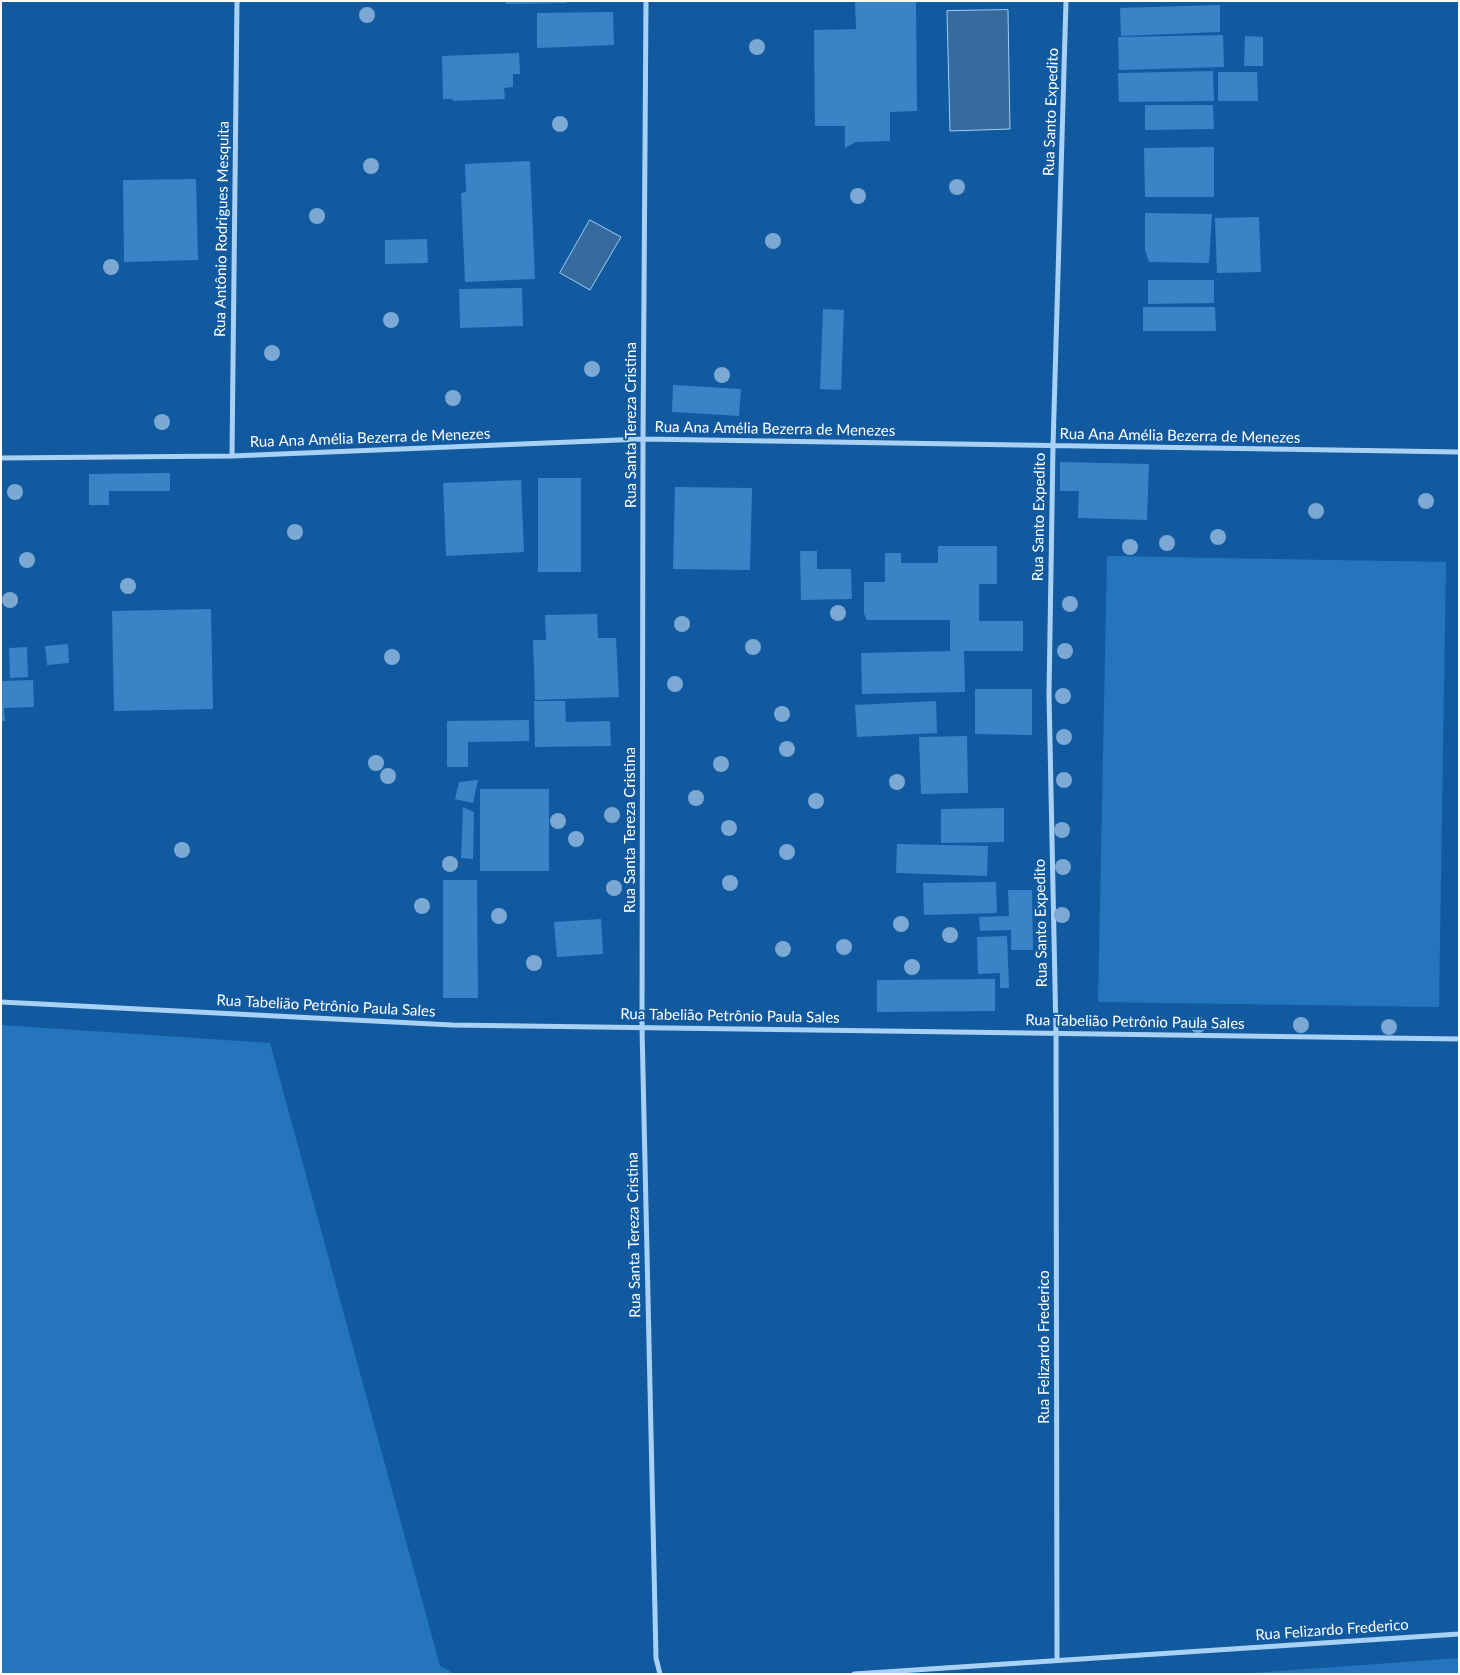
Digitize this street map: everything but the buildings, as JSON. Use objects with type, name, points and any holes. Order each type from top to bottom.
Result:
[{"type":"street","name":"Rua Antônio Rodrigues Mesquita","points":[[232,456],[237,1]]},
{"type":"street","name":"Rua Santa Tereza Cristina","points":[[646,1],[642,1027],[656,1658],[660,1674]]},
{"type":"street","name":"Rua Santo Expedito","points":[[1056,1034],[1049,694],[1053,446],[1066,1]]},
{"type":"street","name":"Rua Ana Amélia Bezerra de Menezes","points":[[1,458],[232,456],[643,439],[1459,452]]},
{"type":"street","name":"Rua Tabelião Petrônio Paula Sales","points":[[1,1002],[452,1025],[1459,1039]]},
{"type":"street","name":"Rua Felizardo Frederico","points":[[1056,1034],[1057,1660]]},
{"type":"street","name":"Rua Felizardo Frederico","points":[[854,1674],[1459,1634]]},
{"type":"shaded area","points":[[1008,10],[1010,129],[950,131],[947,11]]},
{"type":"shaded area","points":[[590,220],[621,237],[590,290],[560,273]]},
{"type":"shaded area","points":[[1107,556],[1446,562],[1439,1007],[1098,1002]]},
{"type":"shaded area","points":[[1,1025],[270,1043],[440,1666],[455,1674],[1,1674]]},
{"type":"shaded area","points":[[1459,1658],[1459,1674],[1238,1674]]}]
